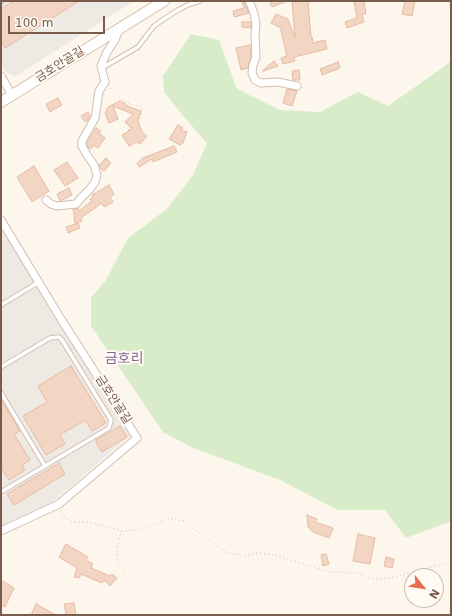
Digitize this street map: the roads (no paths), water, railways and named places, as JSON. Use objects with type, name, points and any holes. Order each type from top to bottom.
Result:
[{"type":"street","points":[[249,1],[254,12],[256,24],[256,57],[252,73],[255,80],[261,84],[278,82],[297,86]]},
{"type":"street","name":"금호안골길","points":[[1,102],[160,2]]},
{"type":"street","name":"금호안골길","points":[[101,68],[107,52],[115,40],[119,29]]},
{"type":"street","points":[[46,200],[57,206],[76,204],[95,182],[97,175],[94,166],[82,146],[82,141],[95,118],[99,91],[105,82],[101,68]]},
{"type":"street","points":[[1,76],[12,95]]},
{"type":"street","name":"금호안골길","points":[[1,220],[61,319],[137,438],[59,504],[1,531]]},
{"type":"lane","points":[[101,68],[138,47],[154,26],[164,19],[190,4],[200,1]]},
{"type":"lane","points":[[1,305],[39,282]]},
{"type":"lane","points":[[1,367],[50,338],[59,337],[111,420],[109,428],[1,492]]},
{"type":"lane","points":[[1,393],[45,466]]},
{"type":"district","name":"금호리","points":[[124,359]]}]
